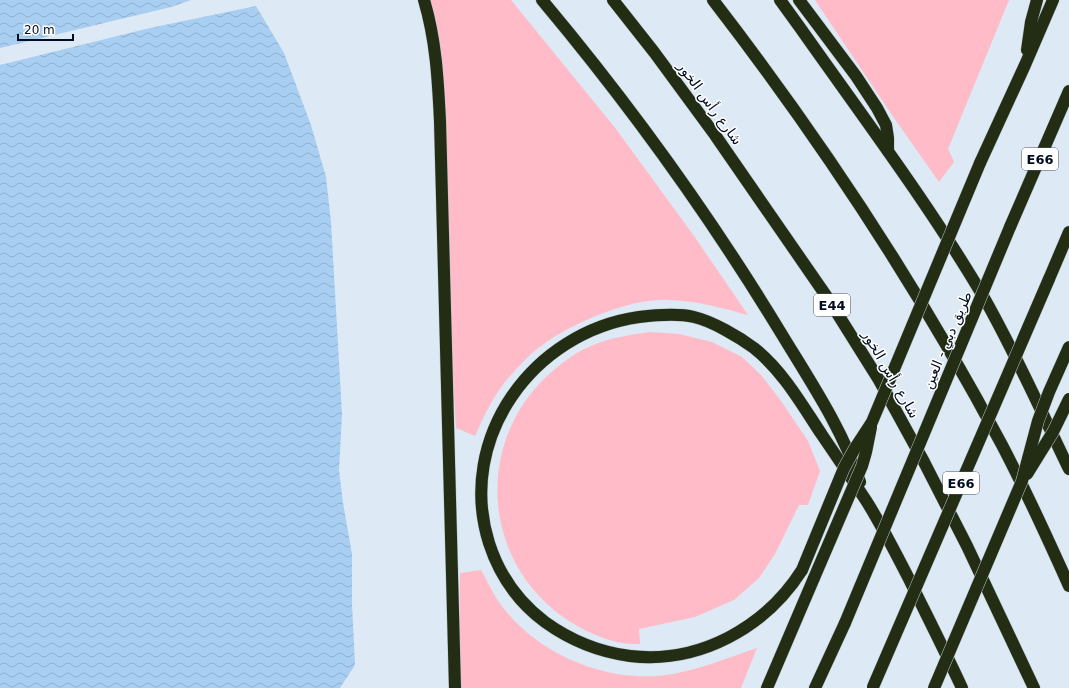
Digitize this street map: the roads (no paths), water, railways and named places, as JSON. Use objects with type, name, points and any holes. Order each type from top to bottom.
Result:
[{"type":"highway","points":[[424,0],[433,40],[438,79],[440,114],[455,688]]},
{"type":"highway","points":[[542,0],[637,120],[694,198],[746,275],[838,429],[855,466],[868,504]]},
{"type":"highway","name":"شارع رأس الخور","points":[[613,0],[654,52],[715,135],[827,297],[879,380],[924,462],[967,546],[1034,688]]},
{"type":"highway","points":[[712,0],[830,161],[874,228],[941,336],[1003,447],[1069,586]]},
{"type":"highway","points":[[780,0],[888,151],[937,223],[983,296],[1024,373],[1069,469]]},
{"type":"highway","points":[[800,0],[856,76],[877,108],[886,125],[888,151]]},
{"type":"highway","points":[[1025,65],[1031,22],[1037,0]]},
{"type":"highway","points":[[962,688],[910,582],[868,504],[788,385],[771,364],[754,348],[736,336],[695,317],[659,315],[630,318],[588,331],[551,353],[521,383],[508,400],[498,419],[485,458],[482,479],[484,523],[497,564],[521,600],[536,615],[557,630],[580,642],[604,651],[636,656],[656,657],[682,654],[707,648],[753,624],[772,607],[790,587],[802,570],[844,468],[872,422],[980,163],[1053,0]]},
{"type":"highway","name":"طريق دبي - العين","points":[[815,688],[845,623],[1010,227],[1069,91]]},
{"type":"highway","name":"E66","points":[[873,688],[1069,232]]},
{"type":"highway","points":[[934,688],[1022,481],[1038,421],[1069,347]]},
{"type":"highway","points":[[1022,481],[1053,432],[1069,399]]},
{"type":"highway","points":[[766,688],[862,466],[872,422]]},
{"type":"highway","points":[[1057,444],[1069,453]]},
{"type":"water","points":[[0,0],[191,0],[171,7],[0,48]]},
{"type":"water","points":[[256,6],[284,53],[311,125],[326,177],[331,222],[342,414],[339,470],[352,554],[352,604],[355,665],[340,688],[0,688],[0,65],[150,28]]}]
